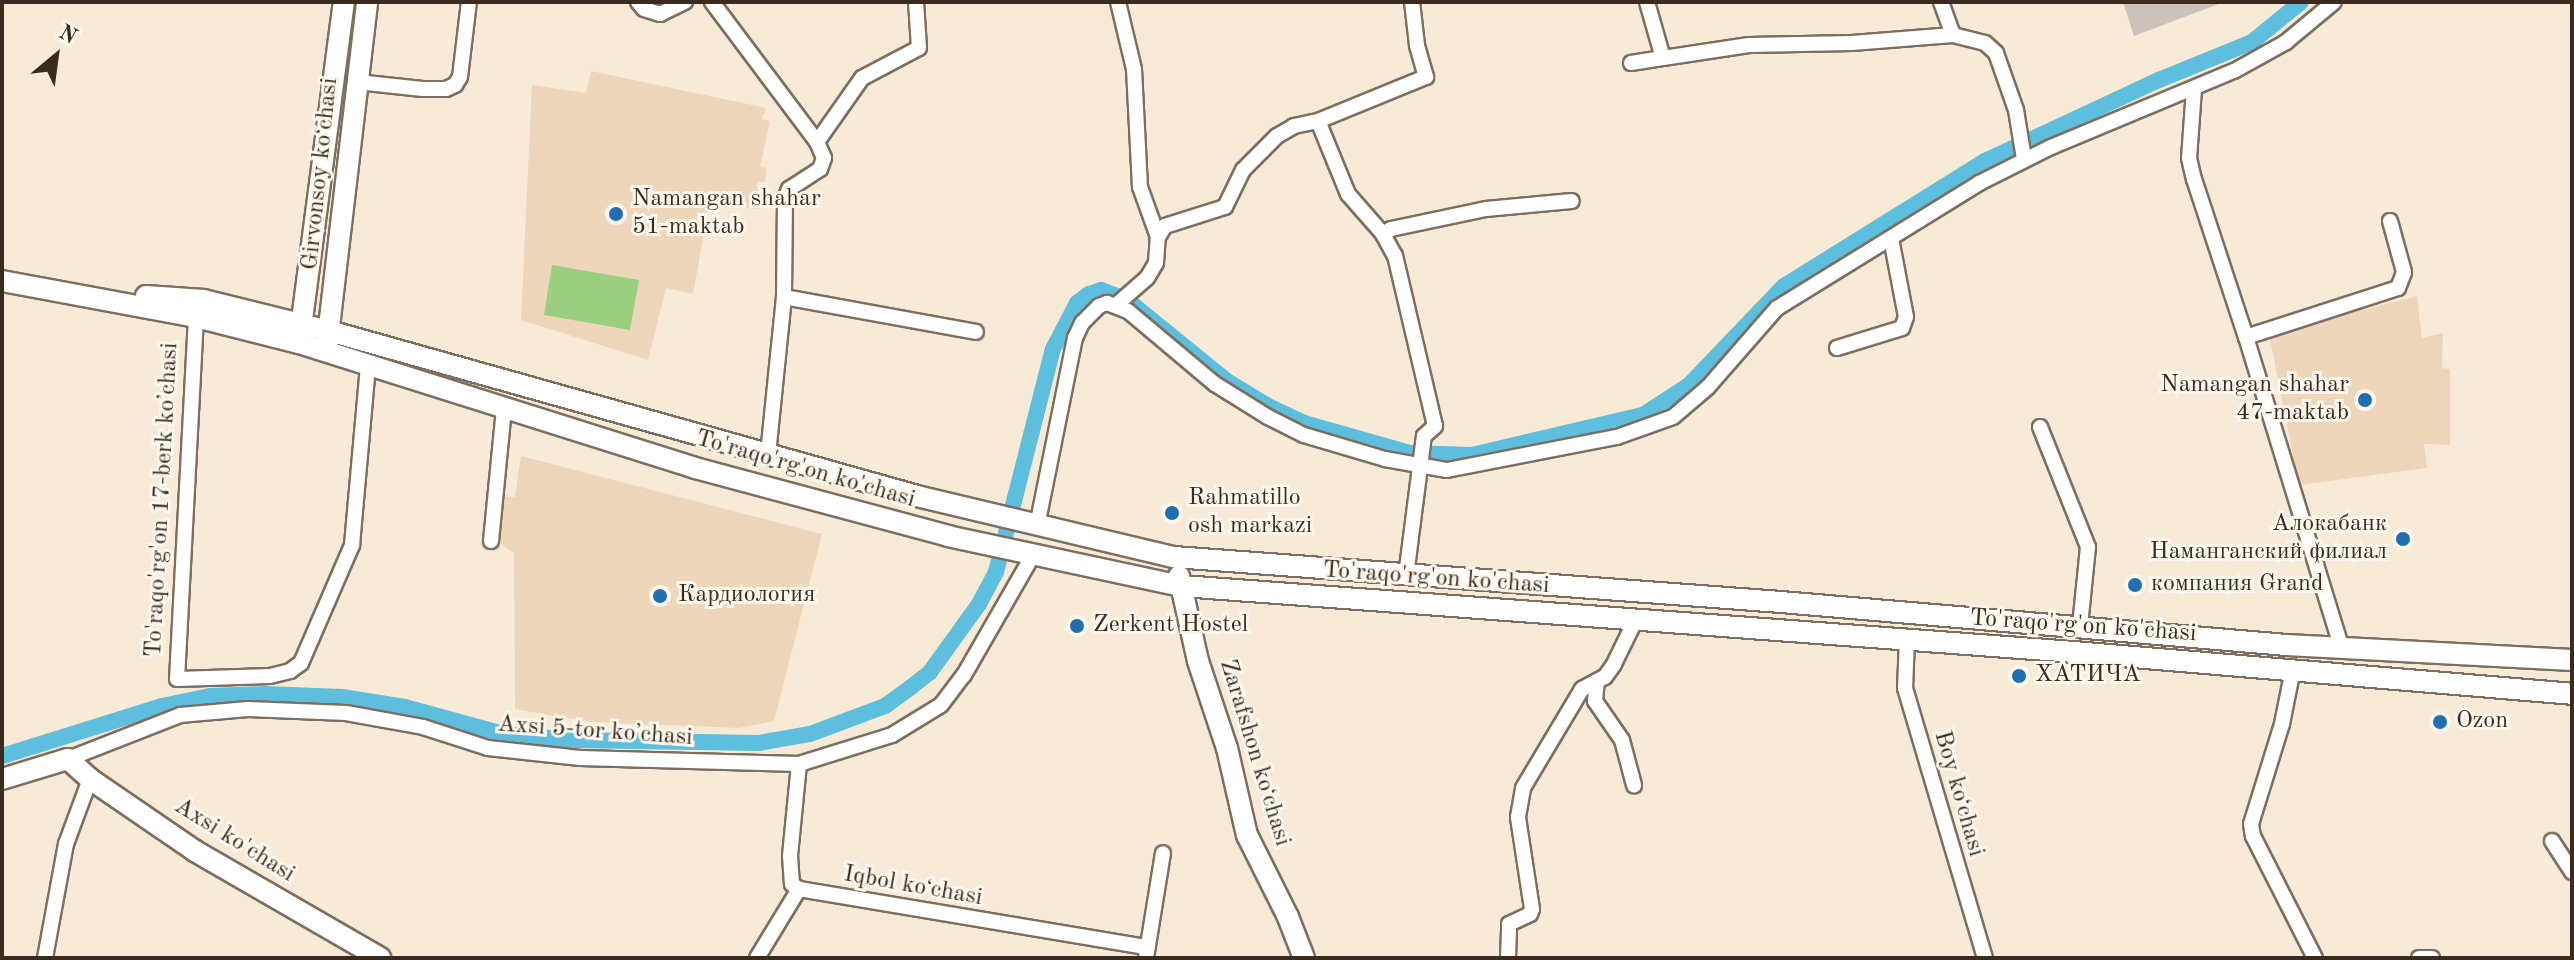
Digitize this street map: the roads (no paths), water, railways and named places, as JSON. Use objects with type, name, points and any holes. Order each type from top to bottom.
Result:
[{"type":"main road","name":"Girvonsoy koʻchasi","points":[[300,334],[344,2]]},
{"type":"main road","name":"Girvonsoy koʻchasi","points":[[326,352],[367,2]]},
{"type":"main road","points":[[2,281],[300,334]]},
{"type":"main road","points":[[56,289],[204,300],[300,334]]},
{"type":"main road","name":"To'raqo'rg'on ko'chasi","points":[[300,334],[329,331],[768,455],[1036,526],[1174,557],[2342,649],[2572,660]]},
{"type":"main road","name":"To'raqo'rg'on ko'chasi","points":[[300,334],[326,352],[695,468],[973,542],[1182,586],[1907,639],[2572,694]]},
{"type":"main road","name":"Zarafshon koʻchasi","points":[[1174,557],[1198,661],[1227,748],[1247,835],[1288,917],[1304,958]]},
{"type":"main road","points":[[2,779],[68,759]]},
{"type":"main road","name":"Axsi ko'chasi","points":[[68,759],[90,779],[195,851],[352,951],[380,958]]},
{"type":"street","points":[[357,82],[423,89],[446,89],[455,85],[460,77],[469,2]]},
{"type":"street","points":[[638,2],[644,9],[660,14],[685,2]]},
{"type":"street","points":[[712,2],[824,154],[823,163],[810,177],[789,189],[785,199],[784,297],[768,455]]},
{"type":"street","points":[[817,142],[862,78],[919,48],[916,2]]},
{"type":"street","points":[[1036,526],[1075,338],[1082,323],[1099,306],[1116,305],[1135,292],[1156,263],[1158,237],[1140,187],[1134,69],[1118,2]]},
{"type":"street","points":[[1158,237],[1165,226],[1225,207],[1243,170],[1277,136],[1294,126],[1318,121],[1426,77],[1417,45],[1412,2]]},
{"type":"street","points":[[1647,2],[1663,58]]},
{"type":"street","points":[[1941,2],[1953,35]]},
{"type":"street","points":[[1116,305],[1139,319],[1215,384],[1304,435],[1421,459],[1447,470],[1492,464],[1617,437],[1673,417],[1708,387],[1777,308],[2024,156],[2194,89],[2286,42],[2334,2]]},
{"type":"street","points":[[1631,63],[1749,45],[1852,43],[1953,35],[1985,43],[1996,53],[2020,129],[2024,156]]},
{"type":"street","points":[[2194,89],[2189,158],[2342,649]]},
{"type":"street","points":[[1318,121],[1348,194],[1383,234],[1395,256],[1406,292],[1435,426],[1424,436],[1406,576]]},
{"type":"street","points":[[1383,234],[1391,229],[1486,209],[1572,201]]},
{"type":"street","points":[[2246,337],[2398,288],[2404,272],[2390,221]]},
{"type":"street","points":[[1837,348],[1902,328],[1906,317],[1891,238]]},
{"type":"street","points":[[784,297],[976,332]]},
{"type":"street","name":"To'raqo'rg'on 17-berk koʼchasi","points":[[196,317],[177,679],[270,676],[290,671],[301,663],[352,545],[368,365]]},
{"type":"street","points":[[491,541],[504,408]]},
{"type":"street","points":[[2040,427],[2088,547],[2080,626]]},
{"type":"street","name":"Аxsi 5-tor koʼchasi","points":[[68,759],[180,715],[248,709],[346,713],[423,727],[488,748],[580,758],[799,764],[892,735],[941,705],[964,675],[1032,555]]},
{"type":"street","points":[[1508,958],[1509,924],[1527,916],[1532,909],[1518,817],[1523,788],[1582,689],[1605,677],[1622,652],[1635,621]]},
{"type":"street","name":"Boy koʻchasi","points":[[1907,639],[1905,688],[1985,958]]},
{"type":"street","points":[[2293,669],[2282,724],[2251,824],[2253,836],[2315,958]]},
{"type":"street","points":[[1597,681],[1595,701],[1622,740],[1634,785]]},
{"type":"street","points":[[757,958],[799,889],[792,884],[790,856],[799,764]]},
{"type":"street","points":[[45,958],[66,844],[90,779]]},
{"type":"street","points":[[2552,841],[2572,872]]},
{"type":"street","points":[[1147,952],[1163,853]]},
{"type":"street","name":"Iqbol koʻchasi","points":[[799,889],[1147,952]]},
{"type":"street","points":[[2419,958],[2432,958]]},
{"type":"waterway","points":[[2,756],[162,706],[210,696],[265,694],[342,697],[405,707],[504,734],[571,740],[759,743],[810,734],[885,706],[911,687],[930,672],[979,604],[996,572],[1053,349],[1077,303],[1089,294],[1101,290],[1126,299],[1227,381],[1268,406],[1304,423],[1410,453],[1472,455],[1643,415],[1689,385],[1784,286],[1985,161],[2159,80],[2252,42],[2301,2]]},
{"type":"place","name":"Namangan shahar 51-maktab","points":[[616,214]]},
{"type":"place","name":"Namangan shahar 47-maktab","points":[[2365,400]]},
{"type":"place","name":"Rahmatillo osh markazi","points":[[1172,513]]},
{"type":"place","name":"Алокабанк Наманганский филиал","points":[[2403,539]]},
{"type":"place","name":"компания Grand","points":[[2135,585]]},
{"type":"place","name":"Кардиология","points":[[660,596]]},
{"type":"place","name":"Zerkent Hostel","points":[[1077,626]]},
{"type":"place","name":"ХАТИЧА","points":[[2019,676]]},
{"type":"place","name":"Ozon","points":[[2440,722]]}]
